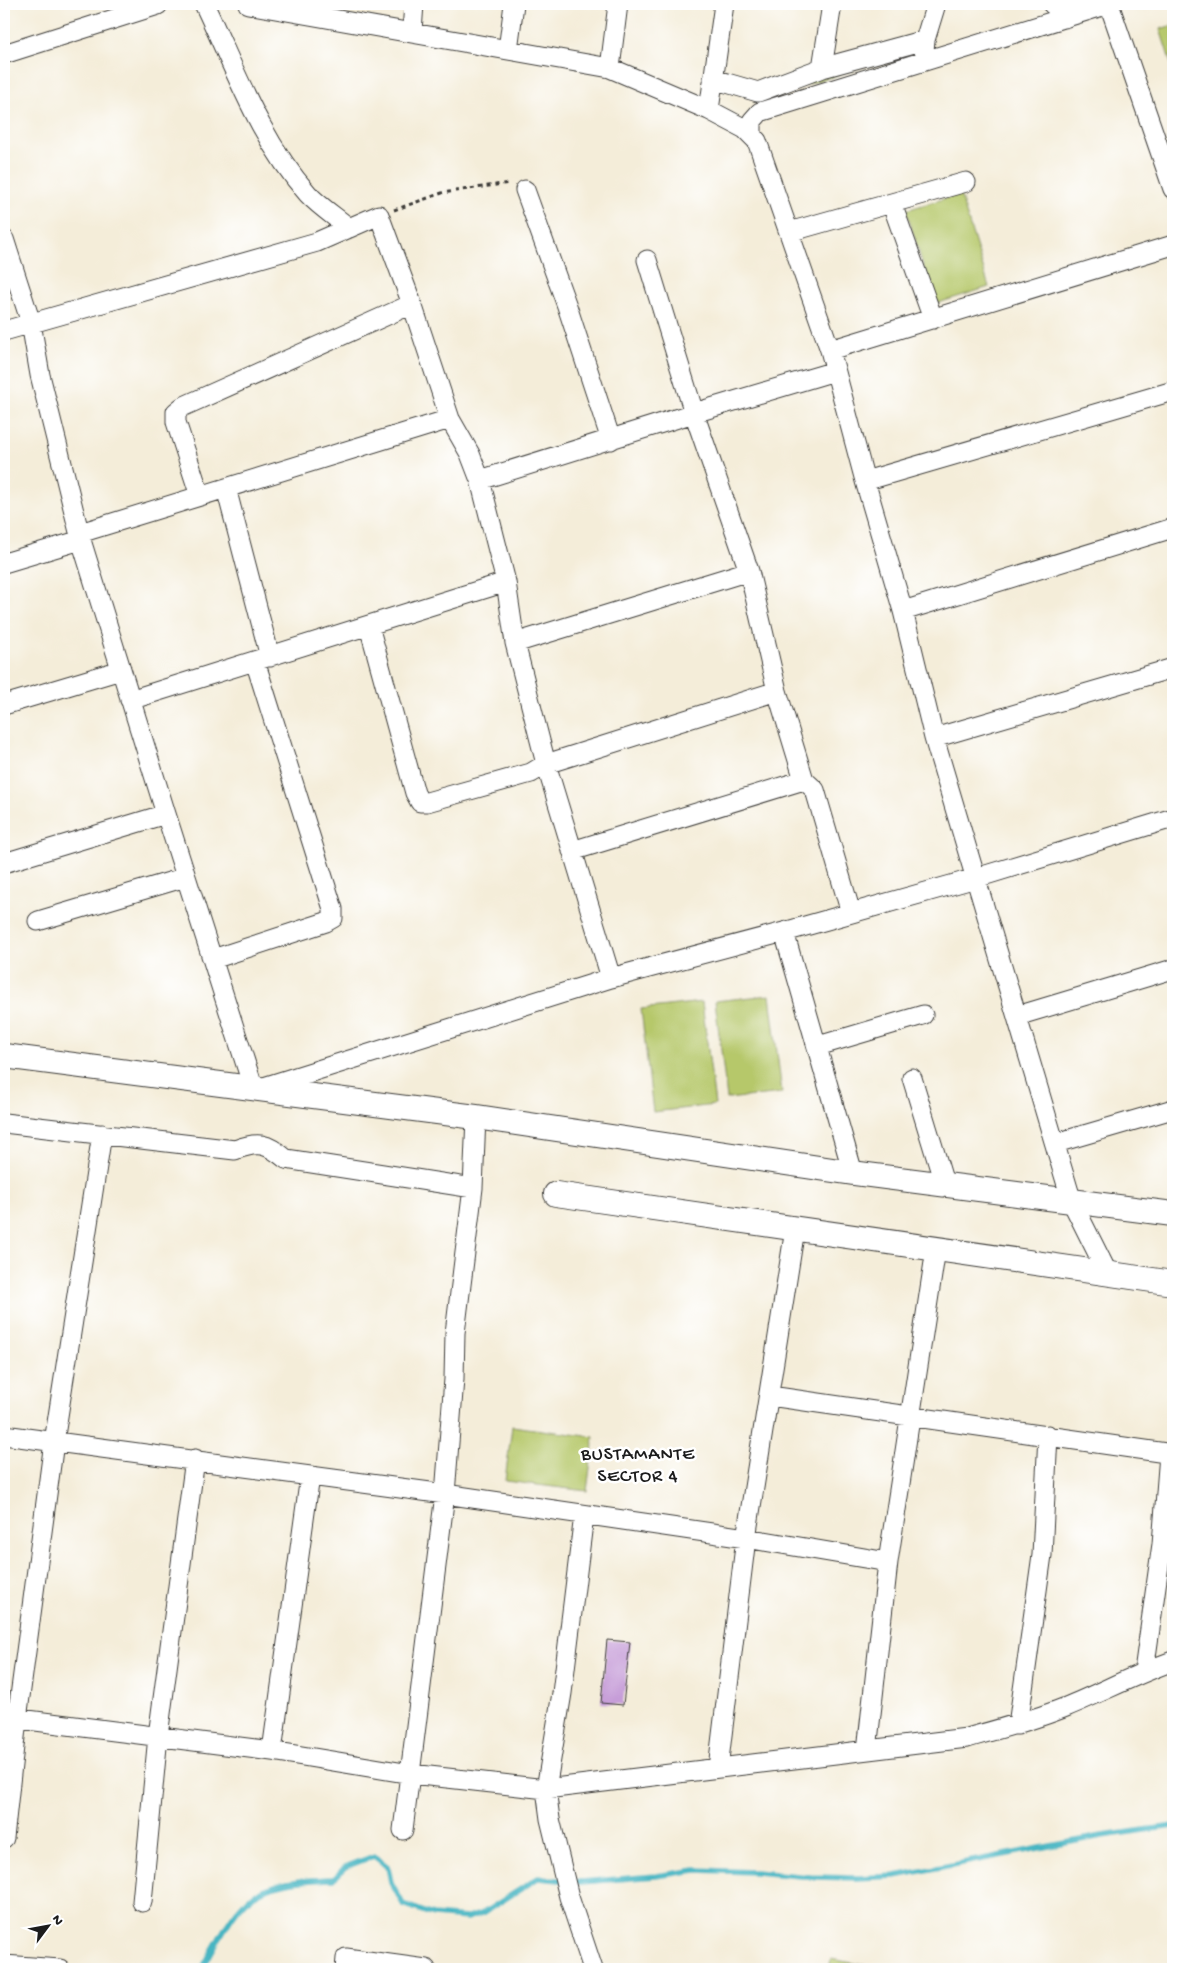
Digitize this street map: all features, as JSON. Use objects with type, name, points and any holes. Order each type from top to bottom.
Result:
[{"type":"street","points":[[4,54],[160,4]]},
{"type":"street","points":[[204,4],[263,130],[284,163],[309,195],[349,228]]},
{"type":"street","points":[[248,4],[309,9],[508,50],[610,68],[709,110],[752,134],[757,141],[830,350],[864,481],[903,611],[934,738],[1072,1202],[1108,1274]]},
{"type":"street","points":[[412,31],[414,4]]},
{"type":"street","points":[[508,50],[514,4]]},
{"type":"street","points":[[610,68],[618,4]]},
{"type":"street","points":[[709,110],[724,4]]},
{"type":"street","points":[[822,68],[832,4]]},
{"type":"street","points":[[922,62],[925,40],[936,4]]},
{"type":"street","points":[[1052,4],[1058,8],[1065,18]]},
{"type":"street","points":[[752,134],[752,121],[760,112],[1109,4],[1173,188]]},
{"type":"street","points":[[713,79],[758,92],[822,68],[925,40]]},
{"type":"street","points":[[789,232],[966,182]]},
{"type":"street","points":[[525,190],[567,306],[611,440]]},
{"type":"street","points":[[892,204],[933,319]]},
{"type":"street","points":[[4,331],[318,242],[379,215],[412,304],[450,419],[470,454],[480,480],[506,582],[515,643],[546,764],[611,978]]},
{"type":"street","points":[[4,240],[31,323],[40,375],[80,537],[254,1090]]},
{"type":"street","points":[[830,350],[1173,245]]},
{"type":"street","points":[[646,260],[694,413],[749,571],[778,691],[804,780],[815,790],[851,913]]},
{"type":"street","points":[[200,496],[176,422],[176,412],[182,407],[412,304]]},
{"type":"street","points":[[480,480],[836,371]]},
{"type":"street","points":[[864,481],[1173,391]]},
{"type":"street","points":[[4,563],[200,496],[450,419]]},
{"type":"street","points":[[213,959],[326,922],[333,918],[333,909],[262,659],[226,488]]},
{"type":"street","points":[[903,611],[1173,528]]},
{"type":"street","points":[[515,643],[749,571]]},
{"type":"street","points":[[130,700],[506,582]]},
{"type":"street","points":[[369,626],[415,793],[420,802],[427,802],[531,773],[546,764],[778,691]]},
{"type":"street","points":[[934,738],[1173,668]]},
{"type":"street","points":[[4,705],[121,670]]},
{"type":"street","points":[[572,851],[804,780]]},
{"type":"street","points":[[4,862],[166,814]]},
{"type":"street","points":[[254,1090],[611,978],[976,878],[1173,818]]},
{"type":"street","points":[[38,921],[186,877]]},
{"type":"street","points":[[784,932],[853,1173]]},
{"type":"street","points":[[1016,1016],[1173,969]]},
{"type":"street","points":[[818,1046],[923,1015]]},
{"type":"street","points":[[4,1056],[254,1090],[476,1117],[853,1173],[1173,1214]]},
{"type":"street","points":[[912,1078],[944,1184]]},
{"type":"street","points":[[1056,1143],[1173,1109]]},
{"type":"street","points":[[403,1830],[445,1494],[456,1333],[474,1188],[476,1117]]},
{"type":"street","points":[[4,1123],[234,1150],[249,1144],[261,1144],[275,1150],[286,1159],[474,1188]]},
{"type":"street","points":[[4,1838],[10,1718],[102,1134]]},
{"type":"street","points":[[556,1194],[1173,1283]]},
{"type":"street","points":[[718,1768],[746,1538],[795,1229]]},
{"type":"street","points":[[867,1750],[888,1562],[912,1416],[936,1249]]},
{"type":"street","points":[[770,1396],[1171,1454],[1162,1544],[1144,1671]]},
{"type":"street","points":[[4,1434],[445,1494],[746,1538],[888,1562]]},
{"type":"street","points":[[1018,1725],[1042,1555],[1048,1435]]},
{"type":"street","points":[[142,1902],[158,1736],[194,1459]]},
{"type":"street","points":[[272,1751],[310,1476]]},
{"type":"street","points":[[584,1515],[562,1693],[546,1788],[550,1819],[567,1888],[593,1969]]},
{"type":"street","points":[[10,1718],[272,1751],[411,1774],[546,1788],[966,1738],[1018,1725],[1066,1707],[1144,1671],[1173,1662]]},
{"type":"street","points":[[345,1969],[346,1958],[426,1969]]},
{"type":"street","points":[[4,1964],[60,1969]]},
{"type":"path","points":[[379,215],[442,193],[499,183],[513,182],[525,190]]},
{"type":"green space","points":[[1173,25],[1173,70],[1160,29]]},
{"type":"green space","points":[[839,70],[840,75],[797,87],[771,100],[770,94]]},
{"type":"green space","points":[[960,194],[989,287],[935,304],[906,210]]},
{"type":"green space","points":[[770,995],[782,1093],[727,1099],[715,1001]]},
{"type":"green space","points":[[702,1002],[715,1105],[653,1112],[641,1009]]},
{"type":"green space","points":[[512,1426],[594,1437],[587,1491],[505,1481]]},
{"type":"green space","points":[[831,1959],[885,1969],[829,1969]]},
{"type":"building","points":[[607,1640],[630,1642],[623,1705],[601,1703]]},
{"type":"waterway","points":[[202,1969],[234,1915],[255,1894],[265,1889],[288,1883],[334,1879],[345,1867],[374,1856],[388,1867],[391,1882],[403,1904],[433,1915],[467,1918],[483,1913],[538,1878],[581,1882],[656,1876],[696,1870],[755,1872],[811,1877],[858,1878],[895,1876],[1102,1836],[1173,1826]]},
{"type":"district","name":"BUSTAMANTE SECTOR 4","points":[[638,1463]]}]
